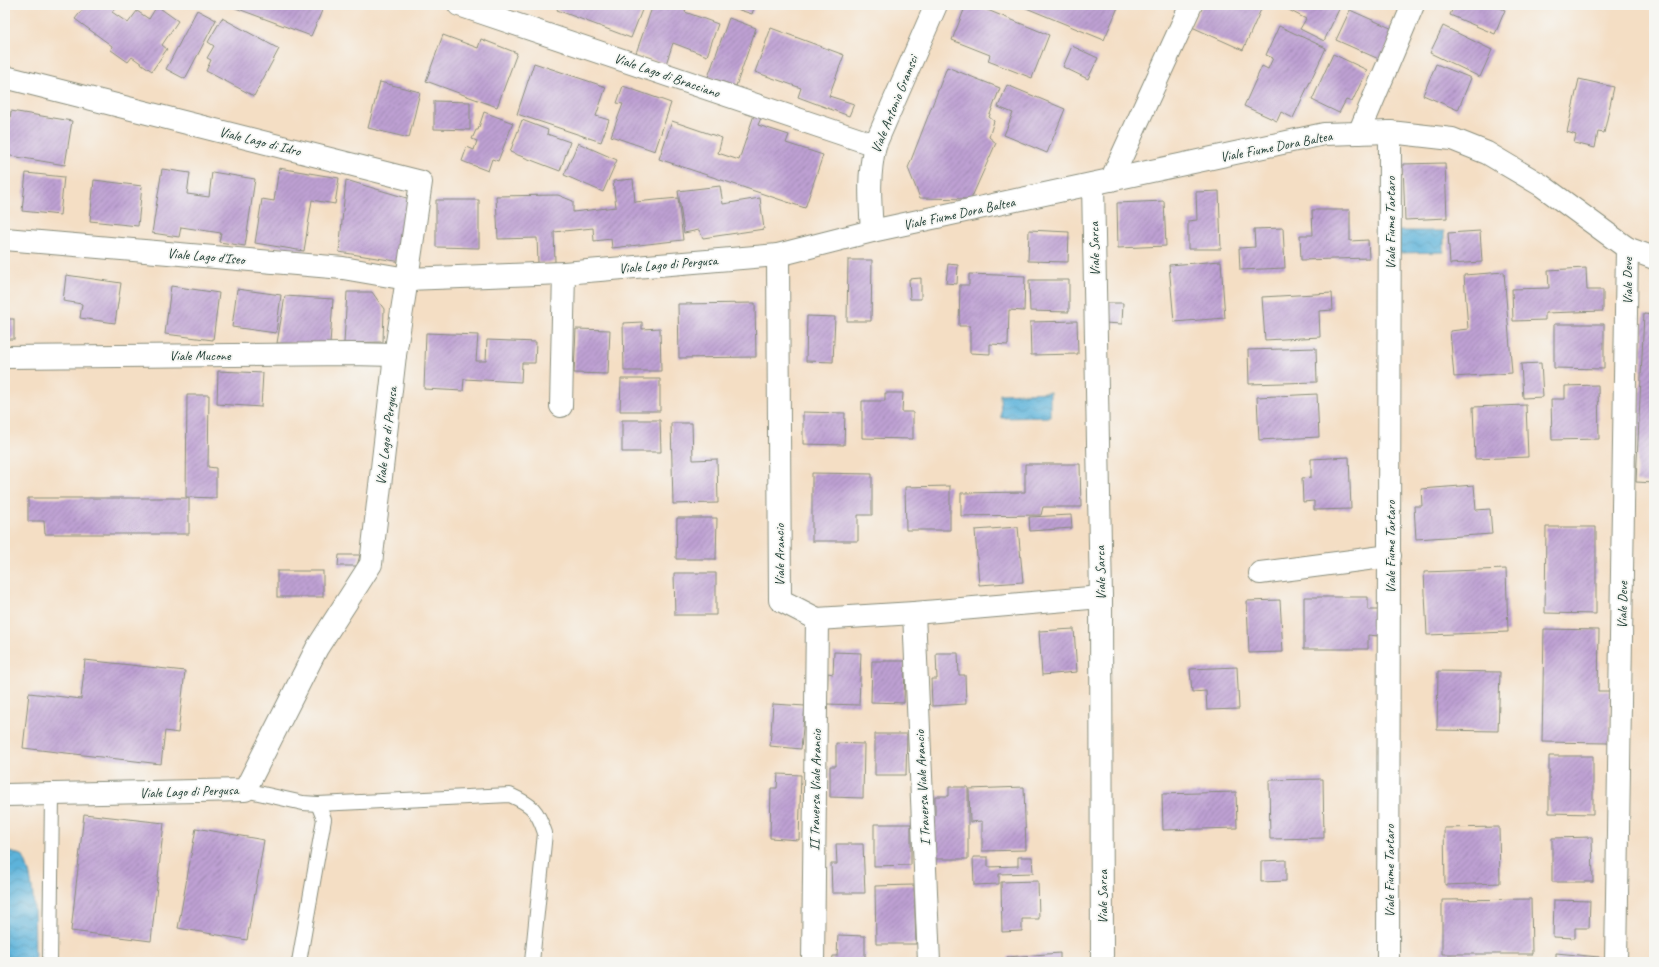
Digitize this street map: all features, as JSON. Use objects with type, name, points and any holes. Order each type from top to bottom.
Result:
[{"type":"street","name":"Viale Lago di Bracciano","points":[[459,5],[874,145]]},
{"type":"street","name":"Viale Antonio Gramsci","points":[[872,231],[869,189],[870,168],[874,145],[936,5]]},
{"type":"street","points":[[1102,182],[1191,5]]},
{"type":"street","points":[[1358,133],[1413,5]]},
{"type":"street","name":"Viale Lago di Idro","points":[[5,77],[421,182],[407,279]]},
{"type":"street","name":"Viale Fiume Dora Baltea","points":[[872,231],[1324,134],[1390,132],[1452,139],[1487,153],[1541,185],[1627,248],[1654,258]]},
{"type":"street","name":"Viale Fiume Tartaro","points":[[1388,962],[1390,132]]},
{"type":"street","name":"Viale Sarca","points":[[1102,182],[1102,962]]},
{"type":"street","name":"Viale Lago di Pergusa","points":[[5,795],[245,790],[317,648],[371,564],[395,355],[407,279],[564,272],[778,255],[872,231]]},
{"type":"street","name":"Viale Lago d'Iseo","points":[[5,239],[343,268],[407,279]]},
{"type":"street","name":"Viale Deve","points":[[1616,962],[1627,248]]},
{"type":"street","name":"Viale Arancio","points":[[778,255],[780,600],[817,619]]},
{"type":"street","points":[[561,406],[564,272]]},
{"type":"street","name":"Viale Mucone","points":[[5,357],[351,354],[395,355]]},
{"type":"street","points":[[1260,573],[1390,556]]},
{"type":"street","points":[[817,619],[914,613],[1101,597]]},
{"type":"street","name":"I Traversa Viale Arancio","points":[[914,613],[929,962]]},
{"type":"street","name":"II Traversa Viale Arancio","points":[[813,962],[817,619]]},
{"type":"lane","points":[[245,790],[303,803],[318,804],[510,795],[529,804],[540,818],[545,833],[532,962]]},
{"type":"lane","points":[[50,962],[52,795]]},
{"type":"lane","points":[[299,962],[324,819],[318,804]]},
{"type":"water","points":[[1397,231],[1444,231],[1444,252],[1398,253]]},
{"type":"water","points":[[1050,392],[1050,417],[1001,418],[1000,394]]},
{"type":"water","points":[[5,851],[22,855],[27,865],[34,907],[35,962],[5,962]]},
{"type":"building","points":[[86,5],[117,5],[112,12],[128,23],[137,11],[149,19],[157,6],[178,21],[162,45],[167,49],[152,71],[132,57],[128,62],[111,50],[112,46],[75,19]]},
{"type":"building","points":[[234,5],[324,6],[311,36],[233,7]]},
{"type":"building","points":[[559,5],[644,5],[631,38],[557,10]]},
{"type":"building","points":[[653,5],[687,5],[685,12],[718,24],[707,56],[673,43],[666,64],[636,53]]},
{"type":"building","points":[[724,5],[755,5],[752,14]]},
{"type":"building","points":[[966,5],[975,5],[1049,35],[1032,78],[988,61],[990,55],[952,40]]},
{"type":"building","points":[[1019,5],[1119,5],[1104,40]]},
{"type":"building","points":[[1202,5],[1263,5],[1243,50],[1192,27]]},
{"type":"building","points":[[1289,5],[1341,5],[1324,41],[1300,29],[1306,19],[1287,9]]},
{"type":"building","points":[[1454,5],[1493,5],[1505,10],[1495,34],[1450,15]]},
{"type":"building","points":[[197,10],[216,20],[185,79],[166,69]]},
{"type":"building","points":[[1350,10],[1395,30],[1381,60],[1336,40]]},
{"type":"building","points":[[222,18],[279,49],[254,96],[206,71],[211,60],[207,58],[214,46],[208,42]]},
{"type":"building","points":[[729,18],[756,28],[736,86],[708,77]]},
{"type":"building","points":[[1279,26],[1326,48],[1293,118],[1281,112],[1277,121],[1244,106],[1262,66],[1268,69],[1273,58],[1266,55]]},
{"type":"building","points":[[1443,26],[1492,50],[1480,77],[1430,53]]},
{"type":"building","points":[[771,28],[844,55],[829,96],[854,104],[849,116],[798,97],[801,88],[755,72]]},
{"type":"building","points":[[443,35],[478,48],[481,39],[517,53],[497,107],[426,81]]},
{"type":"building","points":[[1072,46],[1098,58],[1088,79],[1063,67]]},
{"type":"building","points":[[1333,54],[1367,70],[1352,102],[1346,100],[1339,113],[1312,100]]},
{"type":"building","points":[[534,63],[606,87],[596,116],[609,120],[601,142],[517,114]]},
{"type":"building","points":[[1436,64],[1471,78],[1458,110],[1423,95]]},
{"type":"building","points":[[947,67],[1000,88],[989,117],[994,121],[989,137],[996,143],[971,199],[920,198],[908,168]]},
{"type":"building","points":[[1579,79],[1614,87],[1604,133],[1598,132],[1595,148],[1574,143],[1576,135],[1567,132]]},
{"type":"building","points":[[380,82],[420,92],[409,138],[368,128]]},
{"type":"building","points":[[1007,85],[1065,109],[1047,153],[1004,135],[1013,113],[998,107]]},
{"type":"building","points":[[623,86],[671,103],[655,151],[611,136],[623,104],[617,103]]},
{"type":"building","points":[[434,101],[470,102],[470,130],[434,129]]},
{"type":"building","points":[[11,111],[72,121],[65,165],[5,155]]},
{"type":"building","points":[[484,112],[513,123],[498,161],[492,159],[488,171],[462,161],[467,147],[474,150],[477,141],[472,139],[476,130],[478,130]]},
{"type":"building","points":[[754,115],[761,118],[758,125],[789,135],[786,143],[823,155],[805,208],[659,159],[672,121],[722,138],[718,153],[739,160]]},
{"type":"building","points":[[522,120],[548,130],[547,134],[570,142],[560,171],[510,152]]},
{"type":"building","points":[[578,143],[617,160],[603,192],[564,175]]},
{"type":"building","points":[[1445,163],[1447,218],[1405,220],[1403,164]]},
{"type":"building","points":[[279,168],[339,178],[335,204],[312,200],[304,251],[255,243],[262,199],[274,201]]},
{"type":"building","points":[[162,169],[190,173],[187,194],[209,197],[212,172],[255,179],[245,246],[219,242],[221,233],[181,227],[179,237],[152,233]]},
{"type":"building","points":[[26,173],[64,177],[60,215],[22,211]]},
{"type":"building","points":[[633,179],[635,202],[678,198],[683,240],[612,248],[611,239],[594,241],[593,228],[554,232],[555,262],[538,263],[537,238],[498,239],[496,196],[558,195],[573,201],[573,212],[616,207],[613,181]]},
{"type":"building","points":[[94,180],[142,186],[138,226],[90,221]]},
{"type":"building","points":[[346,180],[410,199],[402,262],[339,252]]},
{"type":"building","points":[[720,186],[723,204],[760,198],[764,229],[703,238],[699,230],[684,233],[678,191]]},
{"type":"building","points":[[1219,191],[1221,249],[1188,249],[1188,221],[1197,220],[1196,192]]},
{"type":"building","points":[[436,200],[479,200],[479,248],[436,247]]},
{"type":"building","points":[[1164,201],[1166,246],[1118,248],[1117,203]]},
{"type":"building","points":[[1312,210],[1350,210],[1350,241],[1368,240],[1369,258],[1301,260],[1300,235],[1313,235]]},
{"type":"building","points":[[1283,228],[1285,268],[1240,270],[1239,248],[1255,247],[1254,229]]},
{"type":"building","points":[[1029,230],[1069,232],[1068,262],[1028,261]]},
{"type":"building","points":[[1480,231],[1482,262],[1450,264],[1448,233]]},
{"type":"building","points":[[848,260],[872,260],[871,321],[847,321]]},
{"type":"building","points":[[1221,261],[1225,318],[1174,322],[1169,265]]},
{"type":"building","points":[[948,264],[958,265],[957,284],[946,283]]},
{"type":"building","points":[[1586,268],[1587,290],[1603,290],[1603,311],[1545,313],[1545,320],[1513,321],[1512,289],[1549,288],[1548,270]]},
{"type":"building","points":[[1504,272],[1512,373],[1454,377],[1450,331],[1468,329],[1464,275]]},
{"type":"building","points":[[969,274],[1025,276],[1024,311],[1009,310],[1008,345],[990,344],[990,354],[970,353],[970,326],[959,326],[960,285],[969,285]]},
{"type":"building","points":[[66,275],[121,283],[115,323],[80,318],[82,304],[63,301]]},
{"type":"building","points":[[921,278],[921,299],[910,299],[909,279]]},
{"type":"building","points":[[1029,280],[1069,280],[1069,312],[1030,311]]},
{"type":"building","points":[[171,286],[219,293],[213,340],[165,334]]},
{"type":"building","points":[[237,289],[281,295],[276,333],[232,327]]},
{"type":"building","points":[[347,292],[372,292],[384,309],[383,342],[344,343]]},
{"type":"building","points":[[1332,293],[1333,310],[1319,311],[1320,337],[1265,340],[1262,297]]},
{"type":"building","points":[[285,296],[333,299],[330,344],[277,343]]},
{"type":"building","points":[[755,303],[756,357],[679,358],[678,304]]},
{"type":"building","points":[[1105,303],[1123,303],[1122,324],[1104,323]]},
{"type":"building","points":[[1644,314],[1654,315],[1654,483],[1636,482]]},
{"type":"building","points":[[807,316],[835,317],[833,362],[806,361]]},
{"type":"building","points":[[5,319],[14,319],[14,339],[5,339]]},
{"type":"building","points":[[1077,321],[1078,354],[1031,355],[1030,322]]},
{"type":"building","points":[[642,322],[642,329],[660,328],[661,371],[624,371],[623,323]]},
{"type":"building","points":[[1554,324],[1604,324],[1604,369],[1554,368]]},
{"type":"building","points":[[576,329],[610,330],[608,374],[574,373]]},
{"type":"building","points":[[426,333],[478,335],[476,361],[486,361],[487,340],[536,342],[535,363],[522,363],[521,382],[464,379],[463,391],[424,389]]},
{"type":"building","points":[[1316,348],[1317,382],[1249,384],[1248,350]]},
{"type":"building","points":[[1541,363],[1543,397],[1523,398],[1521,364]]},
{"type":"building","points":[[218,371],[263,373],[261,407],[217,404]]},
{"type":"building","points":[[621,379],[660,379],[660,411],[620,411]]},
{"type":"building","points":[[1598,385],[1599,439],[1552,440],[1551,399],[1565,399],[1565,386]]},
{"type":"building","points":[[885,393],[903,393],[902,412],[913,412],[913,439],[862,438],[862,401],[885,401]]},
{"type":"building","points":[[1317,394],[1319,437],[1259,440],[1257,397]]},
{"type":"building","points":[[187,395],[209,395],[208,467],[216,468],[216,498],[186,497]]},
{"type":"building","points":[[1526,405],[1528,457],[1475,459],[1473,407]]},
{"type":"building","points":[[803,412],[845,413],[844,445],[803,444]]},
{"type":"building","points":[[622,420],[660,420],[661,452],[622,452]]},
{"type":"building","points":[[671,423],[692,423],[693,460],[717,459],[718,503],[673,504]]},
{"type":"building","points":[[1349,457],[1351,509],[1314,510],[1314,501],[1303,502],[1302,478],[1311,477],[1311,459]]},
{"type":"building","points":[[1025,464],[1080,464],[1081,507],[1043,507],[1041,515],[961,516],[961,493],[1025,492]]},
{"type":"building","points":[[812,473],[872,474],[872,515],[858,515],[858,541],[812,541]]},
{"type":"building","points":[[1474,485],[1476,510],[1490,509],[1492,534],[1416,539],[1414,506],[1422,506],[1421,489]]},
{"type":"building","points":[[950,486],[950,530],[906,530],[905,487]]},
{"type":"building","points":[[28,498],[189,498],[189,534],[45,534],[44,521],[28,521]]},
{"type":"building","points":[[1071,515],[1072,528],[1030,531],[1029,517]]},
{"type":"building","points":[[677,518],[717,518],[716,559],[676,559]]},
{"type":"building","points":[[1018,527],[1023,582],[979,585],[975,530]]},
{"type":"building","points":[[1546,527],[1596,527],[1596,614],[1545,613]]},
{"type":"building","points":[[339,555],[360,555],[357,566],[338,566]]},
{"type":"building","points":[[1506,569],[1508,632],[1427,635],[1424,572]]},
{"type":"building","points":[[277,571],[323,571],[323,597],[277,597]]},
{"type":"building","points":[[674,573],[716,573],[716,615],[675,615]]},
{"type":"building","points":[[1304,597],[1368,597],[1368,610],[1380,610],[1379,636],[1368,635],[1368,649],[1304,649]]},
{"type":"building","points":[[1280,600],[1283,652],[1249,653],[1247,601]]},
{"type":"building","points":[[1074,629],[1077,672],[1042,675],[1039,631]]},
{"type":"building","points":[[1544,629],[1599,630],[1598,691],[1610,691],[1609,743],[1542,742]]},
{"type":"building","points":[[834,652],[861,653],[859,705],[827,704],[828,673],[833,674]]},
{"type":"building","points":[[936,653],[958,653],[959,675],[965,675],[966,704],[932,706],[931,679],[937,679]]},
{"type":"building","points":[[85,660],[185,671],[178,733],[165,731],[161,764],[23,748],[29,693],[81,699]]},
{"type":"building","points":[[872,661],[905,661],[904,703],[871,702]]},
{"type":"building","points":[[1237,667],[1239,709],[1207,710],[1206,691],[1192,692],[1190,669]]},
{"type":"building","points":[[1438,671],[1500,672],[1498,731],[1437,730]]},
{"type":"building","points":[[773,704],[805,706],[801,749],[770,746]]},
{"type":"building","points":[[875,734],[907,734],[906,775],[875,775]]},
{"type":"building","points":[[836,743],[864,744],[863,798],[830,797],[830,766],[836,766]]},
{"type":"building","points":[[1549,756],[1593,756],[1593,814],[1549,813]]},
{"type":"building","points":[[778,774],[801,775],[799,840],[770,838],[771,788],[777,788]]},
{"type":"building","points":[[1323,779],[1324,838],[1270,839],[1269,780]]},
{"type":"building","points":[[949,787],[968,787],[968,859],[932,859],[932,815],[935,815],[935,796],[949,796]]},
{"type":"building","points":[[1024,787],[1026,850],[982,851],[982,821],[970,822],[969,789]]},
{"type":"building","points":[[1236,792],[1237,828],[1163,830],[1162,794]]},
{"type":"building","points":[[84,814],[164,823],[151,941],[71,931]]},
{"type":"building","points":[[874,824],[911,824],[911,865],[874,866]]},
{"type":"building","points":[[1499,827],[1500,883],[1445,885],[1444,828]]},
{"type":"building","points":[[196,828],[264,840],[247,940],[178,928]]},
{"type":"building","points":[[1592,837],[1593,882],[1552,882],[1552,838]]},
{"type":"building","points":[[836,844],[863,844],[865,893],[832,893],[831,864],[837,864]]},
{"type":"building","points":[[973,857],[988,857],[988,867],[1018,866],[1018,857],[1032,857],[1033,873],[999,874],[999,884],[974,885]]},
{"type":"building","points":[[1286,860],[1286,881],[1261,882],[1261,861]]},
{"type":"building","points":[[1038,881],[1039,919],[1022,919],[1022,931],[1002,932],[1001,882]]},
{"type":"building","points":[[914,885],[916,944],[876,944],[875,886]]},
{"type":"building","points":[[1531,899],[1532,954],[1442,954],[1442,900]]},
{"type":"building","points":[[1554,900],[1590,901],[1589,928],[1575,928],[1575,938],[1553,937]]},
{"type":"building","points":[[838,935],[865,936],[865,962],[832,962],[833,956],[837,956]]},
{"type":"building","points":[[1060,953],[1060,962],[1008,962],[1007,957]]},
{"type":"building","points":[[1556,953],[1599,957],[1599,962],[1556,962]]}]
